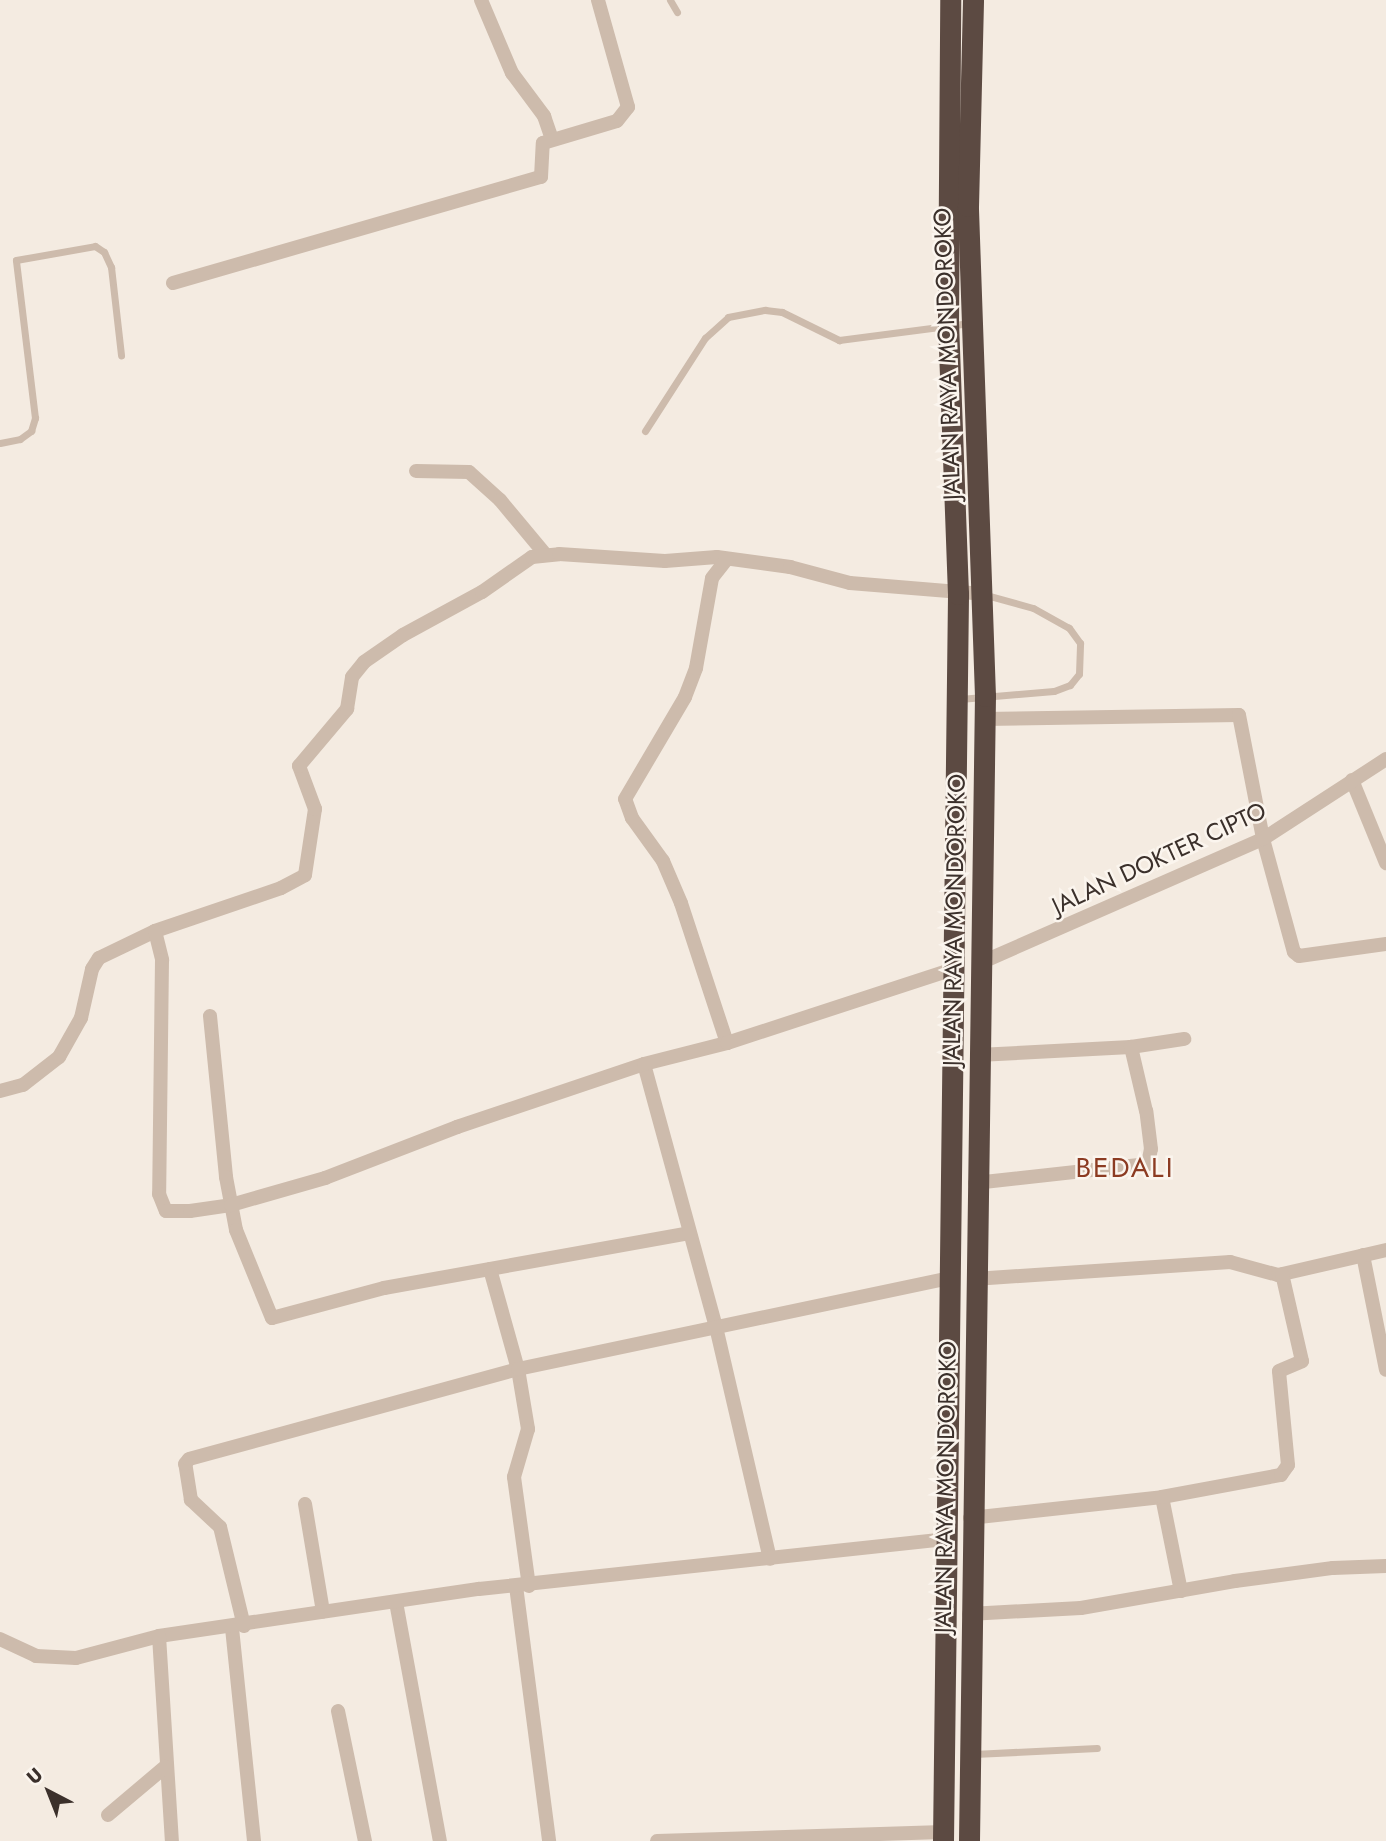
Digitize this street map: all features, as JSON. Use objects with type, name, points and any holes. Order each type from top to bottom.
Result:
[{"type":"highway","name":"JALAN RAYA MONDOROKO","points":[[943,1837],[948,1278],[956,968],[958,699],[958,594],[948,324],[950,0]]},
{"type":"highway","name":"JALAN RAYA MONDOROKO","points":[[969,1841],[970,1518],[985,696],[968,206],[975,5]]},
{"type":"highway","points":[[946,1457],[972,1456]]},
{"type":"street","points":[[481,0],[512,73],[544,116],[552,139]]},
{"type":"street","points":[[173,283],[533,180],[545,173],[540,147],[552,139],[617,121],[628,107],[598,0]]},
{"type":"street","points":[[416,471],[469,472],[552,554]]},
{"type":"street","points":[[0,1091],[23,1085],[59,1057],[81,1018],[92,969],[99,958],[155,931],[281,888],[305,875],[315,809],[299,766],[347,709],[349,683],[357,670],[403,635],[482,592],[525,560],[552,554],[582,557],[727,559],[790,567],[850,583],[982,594]]},
{"type":"street","points":[[727,559],[712,578],[696,668],[685,697],[625,799],[632,818],[663,860],[681,903],[727,1043]]},
{"type":"street","points":[[984,719],[1239,716],[1264,839],[1297,955],[1386,944]]},
{"type":"street","name":"JALAN DOKTER CIPTO","points":[[980,963],[1264,839],[1386,759]]},
{"type":"street","points":[[1352,780],[1386,863]]},
{"type":"street","points":[[155,931],[162,960],[158,1184],[160,1204],[166,1211],[175,1212],[231,1202],[326,1178],[457,1127],[644,1064],[727,1043],[956,968]]},
{"type":"street","points":[[210,1016],[226,1177],[231,1202],[244,1257],[272,1318],[384,1288],[690,1233]]},
{"type":"street","points":[[978,1055],[1130,1047],[1184,1039]]},
{"type":"street","points":[[975,1183],[1135,1169],[1148,1164],[1151,1149],[1146,1111],[1130,1047]]},
{"type":"street","points":[[644,1064],[716,1327],[770,1559]]},
{"type":"street","points":[[974,1279],[1230,1262],[1282,1274],[1386,1250]]},
{"type":"street","points":[[1363,1255],[1386,1370]]},
{"type":"street","points":[[490,1269],[518,1369],[529,1436],[514,1477],[522,1586],[549,1841]]},
{"type":"street","points":[[970,1518],[1162,1497],[1234,1486],[1287,1471],[1279,1371],[1301,1363],[1302,1358],[1282,1274]]},
{"type":"street","points":[[254,1841],[238,1627],[220,1527],[194,1505],[186,1461],[518,1369],[948,1278]]},
{"type":"street","points":[[1162,1497],[1181,1591]]},
{"type":"street","points":[[305,1504],[323,1612]]},
{"type":"street","points":[[0,1639],[36,1656],[76,1658],[159,1636],[238,1627],[396,1602],[945,1539]]},
{"type":"street","points":[[969,1614],[1081,1608],[1333,1568],[1386,1566]]},
{"type":"street","points":[[396,1602],[440,1841]]},
{"type":"street","points":[[159,1636],[165,1767],[173,1841]]},
{"type":"street","points":[[338,1711],[365,1841]]},
{"type":"street","points":[[108,1815],[165,1767]]},
{"type":"street","points":[[657,1841],[943,1837]]},
{"type":"lane","points":[[670,0],[677,12]]},
{"type":"lane","points":[[0,443],[20,439],[32,431],[35,418],[16,260],[25,255],[94,246],[104,252],[111,267],[121,355]]},
{"type":"lane","points":[[645,431],[705,338],[728,317],[765,310],[782,312],[839,340],[971,323]]},
{"type":"lane","points":[[958,699],[1054,691],[1070,685],[1079,674],[1080,643],[1052,617],[982,594]]},
{"type":"lane","points":[[970,1754],[1097,1748]]},
{"type":"district","name":"BEDALI","points":[[1125,1168]]}]
